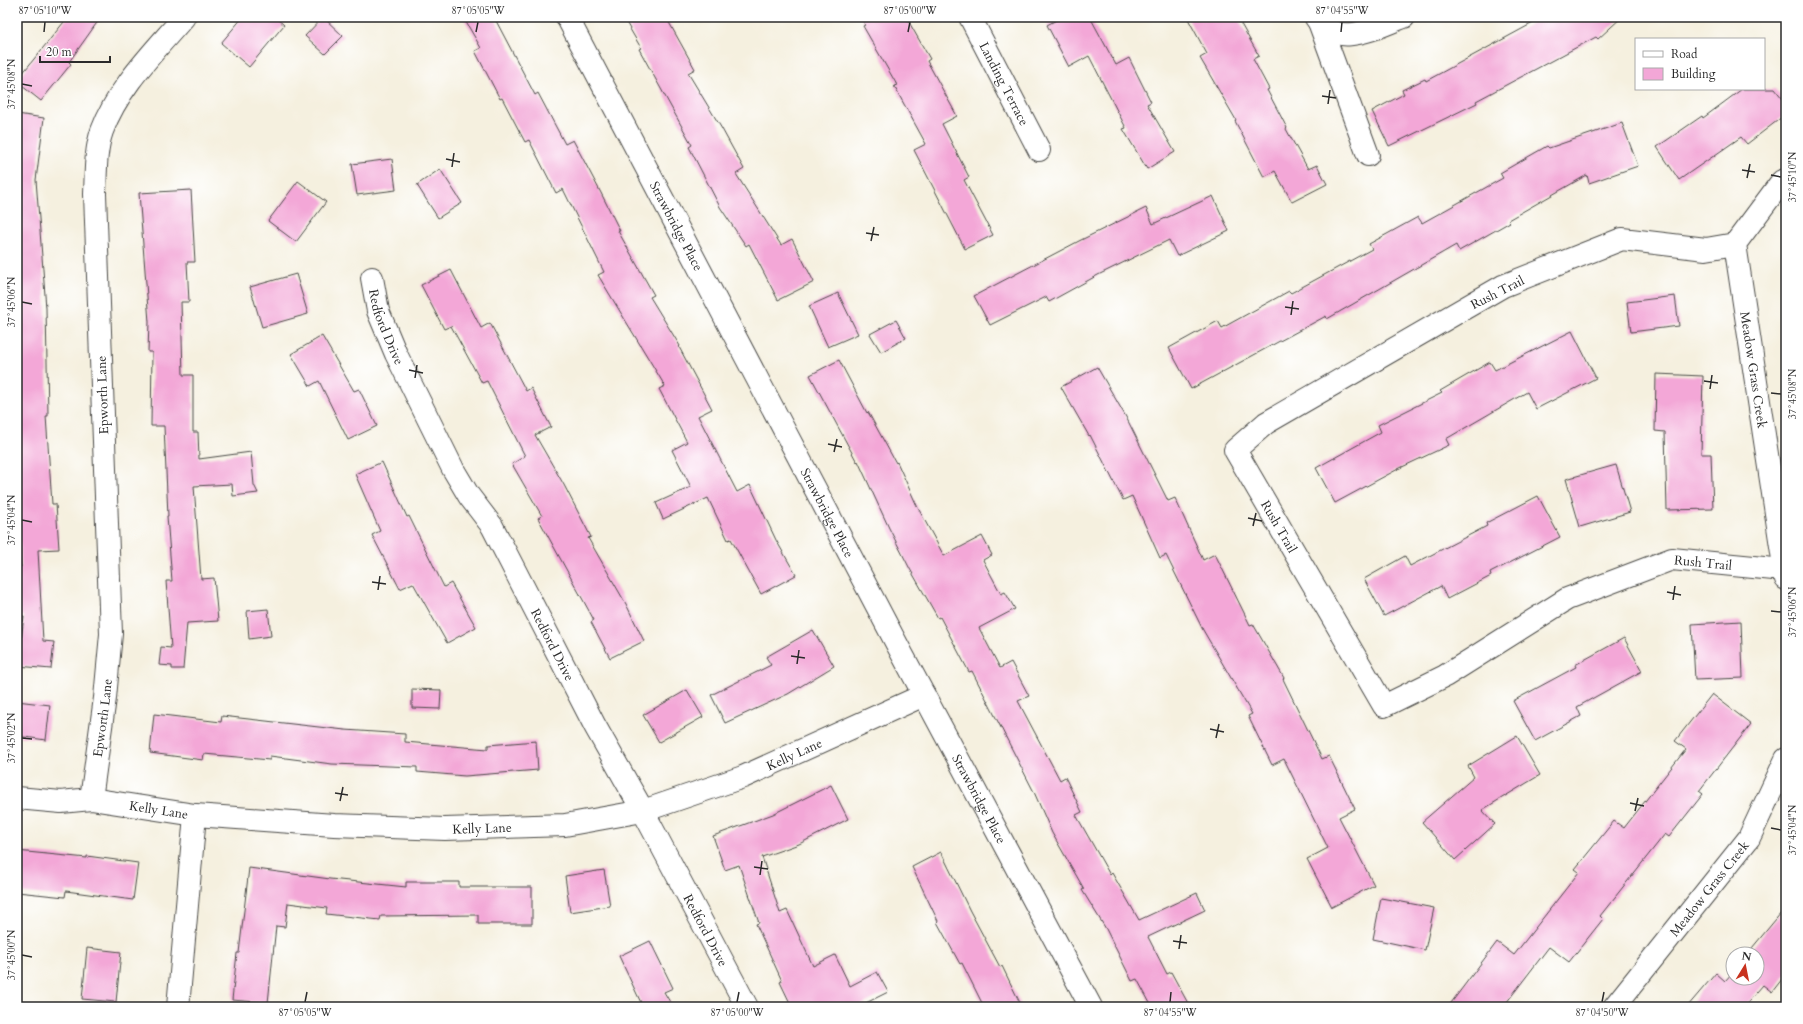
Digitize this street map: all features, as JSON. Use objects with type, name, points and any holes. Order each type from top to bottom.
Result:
[{"type":"street","name":"Epworth Lane","points":[[91,799],[105,698],[111,634],[95,202],[96,161],[102,131],[115,104],[132,78],[184,17]]},
{"type":"street","name":"Strawbridge Place","points":[[567,17],[924,695],[1091,1007]]},
{"type":"street","name":"Landing Terrace","points":[[970,17],[1039,150]]},
{"type":"street","points":[[1317,19],[1328,29],[1340,34],[1356,35],[1404,17]]},
{"type":"street","points":[[1317,19],[1368,155]]},
{"type":"street","points":[[1735,244],[1782,181],[1786,180]]},
{"type":"street","name":"Rush Trail","points":[[1735,244],[1706,249],[1622,239],[1503,286],[1266,423],[1235,450],[1384,706],[1445,676],[1567,599],[1672,559],[1785,574]]},
{"type":"street","name":"Meadow Grass Creek","points":[[1735,244],[1785,574]]},
{"type":"street","name":"Redford Drive","points":[[372,278],[378,311],[388,338],[451,465],[469,496],[492,526],[595,726],[643,810],[747,1007]]},
{"type":"street","name":"Kelly Lane","points":[[17,798],[61,802],[91,799],[195,815],[334,825],[445,829],[565,825],[643,810],[743,777],[924,695]]},
{"type":"street","name":"Meadow Grass Creek","points":[[1614,1007],[1749,838],[1786,759]]},
{"type":"street","points":[[178,1007],[195,815]]},
{"type":"building","points":[[68,17],[101,17],[69,62],[71,64],[41,101],[17,82],[17,80]]},
{"type":"building","points":[[243,17],[275,17],[284,25],[249,67],[221,43]]},
{"type":"building","points":[[323,17],[343,36],[325,54],[305,36]]},
{"type":"building","points":[[463,17],[494,17],[535,95],[538,93],[565,144],[573,140],[620,231],[618,231],[654,295],[650,297],[680,346],[679,347],[712,409],[698,416],[737,492],[750,485],[776,540],[796,575],[761,594],[731,539],[728,540],[708,498],[663,519],[656,503],[691,487],[672,450],[687,442],[659,389],[665,386],[598,275],[604,272],[563,189],[556,193],[529,140],[525,142],[502,98],[500,99],[475,51],[481,48]]},
{"type":"building","points":[[623,17],[666,17],[695,69],[688,73],[744,169],[736,174],[781,245],[792,239],[814,282],[778,300],[749,244],[746,246],[720,207],[689,147],[692,145]]},
{"type":"building","points":[[861,17],[906,17],[930,59],[927,61],[957,116],[942,124],[969,177],[964,180],[993,235],[965,249],[914,150],[926,144],[894,86],[897,85],[863,26],[865,25]]},
{"type":"building","points":[[1062,17],[1090,17],[1116,65],[1129,58],[1151,102],[1147,104],[1175,152],[1147,169],[1123,129],[1126,128],[1089,56],[1069,67],[1047,25]]},
{"type":"building","points":[[1187,17],[1237,17],[1259,56],[1253,59],[1269,89],[1267,90],[1287,128],[1286,129],[1308,169],[1317,165],[1327,184],[1292,202],[1275,171],[1264,177],[1235,121],[1236,120],[1200,58],[1207,54]]},
{"type":"building","points":[[1544,17],[1622,17],[1598,39],[1596,37],[1476,101],[1477,103],[1389,146],[1372,111],[1404,94],[1402,90],[1425,79],[1426,81]]},
{"type":"building","points":[[1775,89],[1786,103],[1786,114],[1747,144],[1741,137],[1679,180],[1657,147],[1702,116],[1703,118],[1741,90]]},
{"type":"building","points":[[17,114],[44,118],[36,180],[46,308],[48,416],[46,416],[52,504],[56,504],[59,549],[38,550],[43,641],[54,642],[51,669],[18,666],[24,616],[17,617],[17,567],[21,567],[17,505]]},
{"type":"building","points":[[1622,123],[1638,166],[1589,183],[1587,175],[1508,220],[1510,222],[1459,251],[1456,245],[1327,319],[1326,316],[1191,389],[1169,348],[1218,321],[1222,328],[1289,291],[1291,293],[1372,249],[1369,244],[1418,217],[1422,223],[1503,178],[1500,173],[1547,146],[1549,148]]},
{"type":"building","points":[[392,159],[396,190],[357,195],[352,164]]},
{"type":"building","points":[[440,169],[462,203],[438,218],[417,185]]},
{"type":"building","points":[[298,181],[326,202],[296,242],[268,221]]},
{"type":"building","points":[[191,190],[195,262],[187,262],[189,302],[181,302],[183,375],[193,375],[193,432],[198,432],[199,459],[251,452],[254,485],[258,493],[233,496],[232,484],[194,486],[201,579],[214,578],[218,621],[187,623],[183,669],[172,669],[172,666],[159,665],[161,647],[171,648],[166,581],[172,581],[167,516],[164,426],[151,426],[152,352],[148,352],[149,322],[139,193]]},
{"type":"building","points":[[1213,196],[1229,231],[1177,256],[1169,240],[1098,275],[1049,302],[1046,297],[990,325],[974,296],[1146,208],[1153,224]]},
{"type":"building","points":[[451,270],[481,328],[490,323],[526,391],[531,388],[551,427],[535,435],[564,485],[591,537],[588,538],[626,604],[644,641],[610,658],[591,622],[594,620],[538,518],[542,516],[512,464],[525,456],[487,381],[482,383],[451,326],[444,329],[421,285]]},
{"type":"building","points":[[296,274],[308,314],[262,327],[250,287]]},
{"type":"building","points":[[838,293],[858,334],[828,347],[809,306]]},
{"type":"building","points":[[1675,296],[1679,326],[1631,332],[1627,302]]},
{"type":"building","points":[[896,320],[906,338],[881,352],[870,334]]},
{"type":"building","points":[[1572,331],[1596,378],[1536,409],[1527,392],[1446,439],[1449,445],[1400,468],[1335,503],[1316,468],[1381,432],[1378,425],[1442,393],[1440,391],[1490,362],[1495,370]]},
{"type":"building","points":[[322,336],[354,391],[359,389],[377,426],[348,440],[319,381],[310,386],[291,354]]},
{"type":"building","points":[[839,360],[867,413],[868,412],[896,463],[897,462],[918,508],[944,556],[982,536],[992,555],[983,560],[1001,594],[1005,592],[1015,609],[979,628],[1000,668],[1011,662],[1029,696],[1018,701],[1060,780],[1065,777],[1082,812],[1076,815],[1110,875],[1112,873],[1139,920],[1197,893],[1205,910],[1148,937],[1167,974],[1171,972],[1190,1007],[1152,1007],[1137,979],[1132,981],[1106,929],[1082,890],[1084,889],[1052,833],[1034,792],[972,671],[969,672],[940,617],[938,618],[910,569],[858,461],[857,462],[810,375]]},
{"type":"building","points":[[1097,367],[1126,417],[1168,501],[1175,498],[1203,560],[1215,554],[1250,625],[1253,624],[1284,678],[1283,679],[1322,759],[1329,756],[1355,809],[1339,817],[1374,885],[1332,907],[1307,859],[1328,848],[1284,759],[1272,765],[1248,716],[1252,714],[1203,630],[1166,555],[1160,558],[1132,496],[1123,500],[1090,435],[1089,436],[1061,387]]},
{"type":"building","points":[[1656,374],[1703,376],[1701,454],[1711,454],[1713,509],[1667,510],[1665,432],[1655,431]]},
{"type":"building","points":[[382,462],[407,517],[409,516],[444,587],[451,583],[476,627],[447,643],[413,583],[400,589],[372,535],[380,531],[355,474]]},
{"type":"building","points":[[1616,465],[1630,512],[1580,527],[1566,479]]},
{"type":"building","points":[[1538,496],[1560,537],[1490,573],[1491,576],[1447,599],[1441,586],[1384,616],[1364,579],[1405,556],[1410,566],[1487,526],[1486,523]]},
{"type":"building","points":[[268,609],[271,636],[249,639],[247,611]]},
{"type":"building","points":[[1741,621],[1743,678],[1695,680],[1692,624]]},
{"type":"building","points":[[813,630],[834,666],[788,694],[725,723],[711,695],[771,665],[766,657]]},
{"type":"building","points":[[1624,638],[1642,671],[1577,707],[1581,716],[1535,741],[1513,701],[1576,667],[1575,665]]},
{"type":"building","points":[[412,689],[441,690],[440,709],[412,708]]},
{"type":"building","points":[[687,690],[703,717],[659,742],[643,715]]},
{"type":"building","points":[[1712,694],[1751,724],[1699,791],[1703,794],[1669,837],[1665,834],[1600,916],[1603,919],[1569,962],[1549,947],[1503,1007],[1448,1007],[1497,942],[1514,955],[1579,872],[1575,869],[1614,821],[1624,828],[1686,749],[1675,741]]},
{"type":"building","points":[[17,701],[50,705],[46,740],[17,736]]},
{"type":"building","points":[[154,714],[221,722],[222,716],[345,730],[405,734],[405,742],[488,749],[488,745],[536,741],[538,770],[465,776],[417,772],[417,767],[332,764],[270,756],[270,760],[204,754],[203,760],[150,753]]},
{"type":"building","points":[[1517,736],[1540,775],[1482,810],[1495,824],[1455,860],[1422,822],[1474,777],[1468,766]]},
{"type":"building","points":[[831,785],[848,819],[799,844],[762,857],[780,913],[787,910],[813,966],[835,955],[850,986],[877,972],[888,992],[858,1007],[792,1007],[756,924],[759,923],[739,865],[725,870],[713,836],[773,814]]},
{"type":"building","points":[[17,851],[87,858],[87,856],[138,863],[133,900],[66,891],[65,897],[17,892]]},
{"type":"building","points":[[941,852],[970,911],[1000,967],[1002,966],[1022,1007],[984,1007],[962,963],[960,964],[937,922],[938,921],[912,867]]},
{"type":"building","points":[[249,868],[406,887],[406,882],[459,882],[459,887],[532,887],[532,924],[478,924],[478,915],[381,916],[380,920],[326,914],[327,908],[288,903],[285,927],[276,926],[268,1003],[232,1000]]},
{"type":"building","points":[[604,870],[610,906],[570,912],[565,876]]},
{"type":"building","points":[[1381,898],[1434,908],[1425,950],[1373,939]]},
{"type":"building","points":[[1786,907],[1786,974],[1772,992],[1764,986],[1765,946],[1754,946]]},
{"type":"building","points":[[650,941],[673,988],[664,992],[673,1007],[643,1007],[619,956]]},
{"type":"building","points":[[87,948],[121,952],[116,1002],[82,999]]},
{"type":"building","points":[[1716,973],[1725,981],[1725,986],[1762,986],[1744,1007],[1687,1007]]}]
